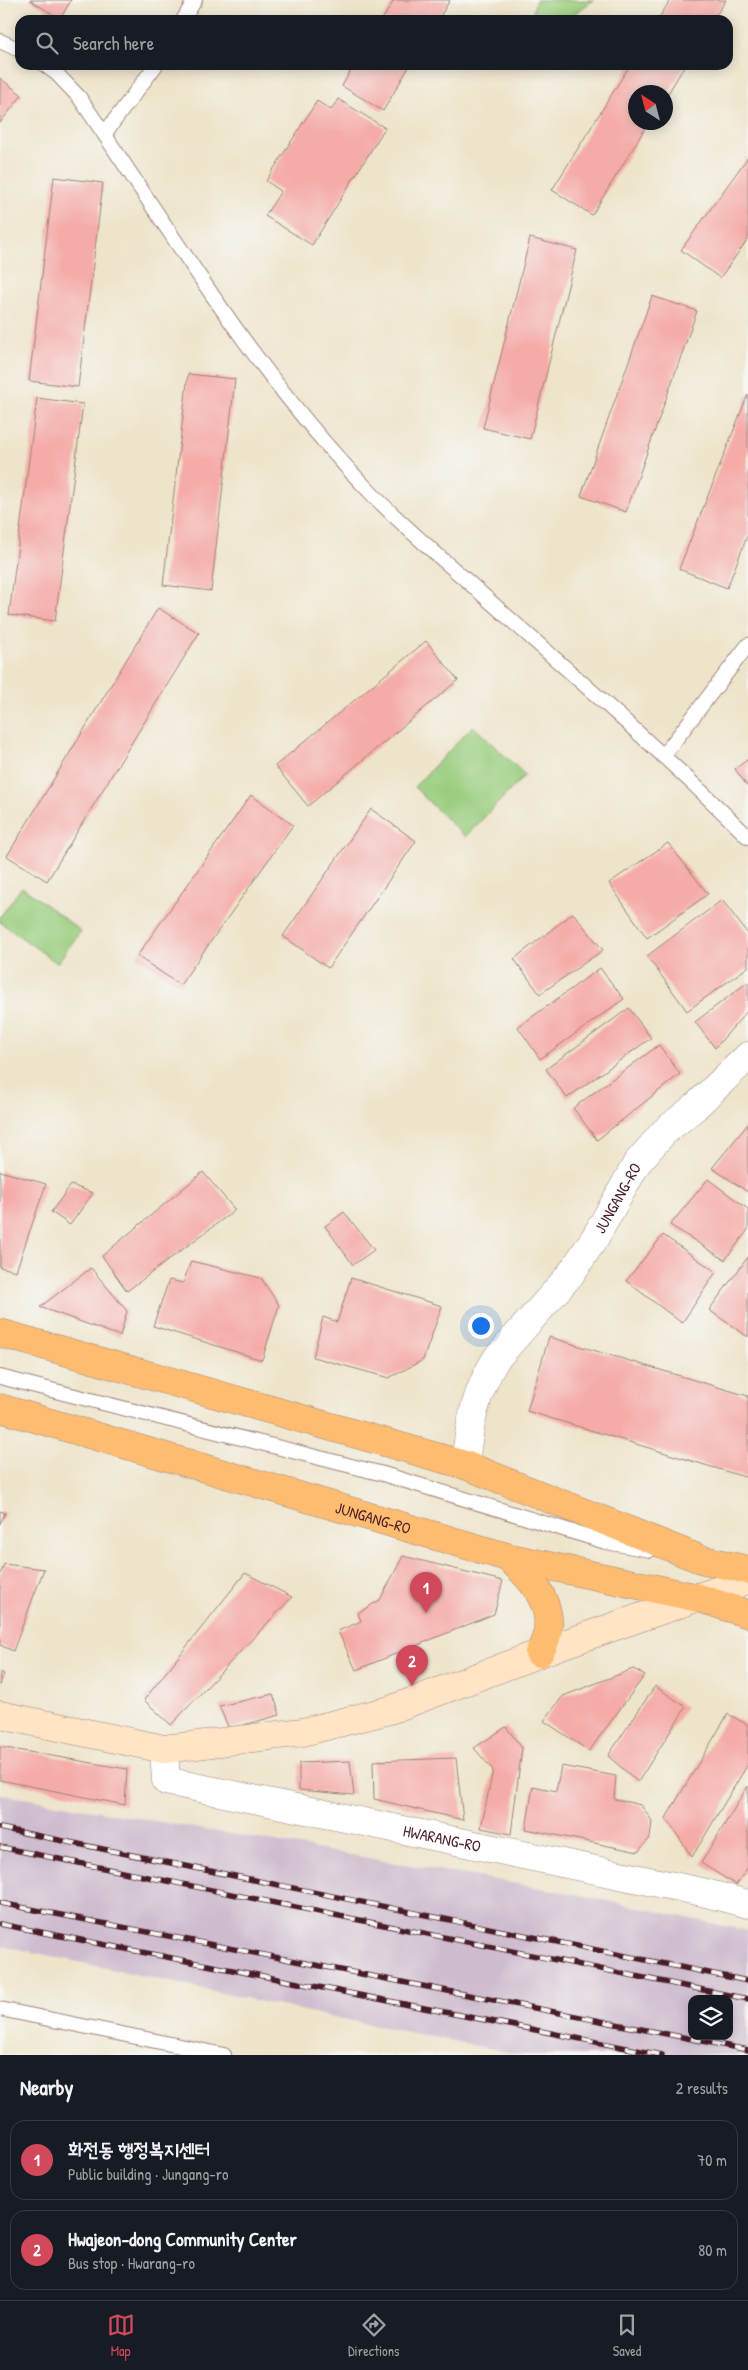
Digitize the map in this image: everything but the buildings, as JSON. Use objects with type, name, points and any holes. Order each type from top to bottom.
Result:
[{"type":"main road","points":[[0,1333],[464,1465],[700,1559],[748,1570]]},
{"type":"main road","name":"JUNGANG-RO","points":[[0,1408],[507,1557],[700,1598],[748,1614]]},
{"type":"main road","points":[[507,1557],[529,1576],[538,1587],[548,1612],[548,1633],[539,1652]]},
{"type":"main road","points":[[0,1715],[164,1749],[303,1732],[390,1710],[539,1652],[748,1580]]},
{"type":"street","name":"JUNGANG-RO","points":[[464,1465],[470,1420],[486,1375],[496,1359],[570,1275],[596,1236],[637,1163],[664,1132],[695,1107],[748,1056]]},
{"type":"street","name":"HWARANG-RO","points":[[164,1749],[166,1781],[702,1892],[748,1904]]},
{"type":"lane","points":[[186,15],[195,0]]},
{"type":"lane","points":[[0,41],[15,48]]},
{"type":"lane","points":[[52,70],[79,97],[234,326],[305,417],[347,467],[374,496],[663,756],[748,837]]},
{"type":"lane","points":[[104,133],[152,70]]},
{"type":"lane","points":[[663,756],[748,645]]},
{"type":"lane","points":[[0,1377],[383,1474],[606,1542],[700,1559]]},
{"type":"lane","points":[[0,2009],[224,2055]]},
{"type":"shaded area","points":[[0,1794],[581,1895],[748,1931],[748,2055],[522,2055],[304,2011],[0,1945]]},
{"type":"green space","points":[[536,0],[594,0],[574,15],[533,15]]},
{"type":"green space","points":[[473,726],[525,775],[465,837],[414,787]]},
{"type":"green space","points":[[22,887],[81,931],[57,963],[0,922],[0,917]]},
{"type":"railway","points":[[0,1828],[748,1981]]},
{"type":"railway","points":[[0,1847],[748,1999]]},
{"type":"railway","points":[[0,1903],[748,2050]]},
{"type":"railway","points":[[0,1924],[662,2055]]},
{"type":"place","name":"화전동 행정복지센터","points":[[426,1613]]},
{"type":"place","name":"Hwajeon-dong Community Center","points":[[412,1686]]}]
